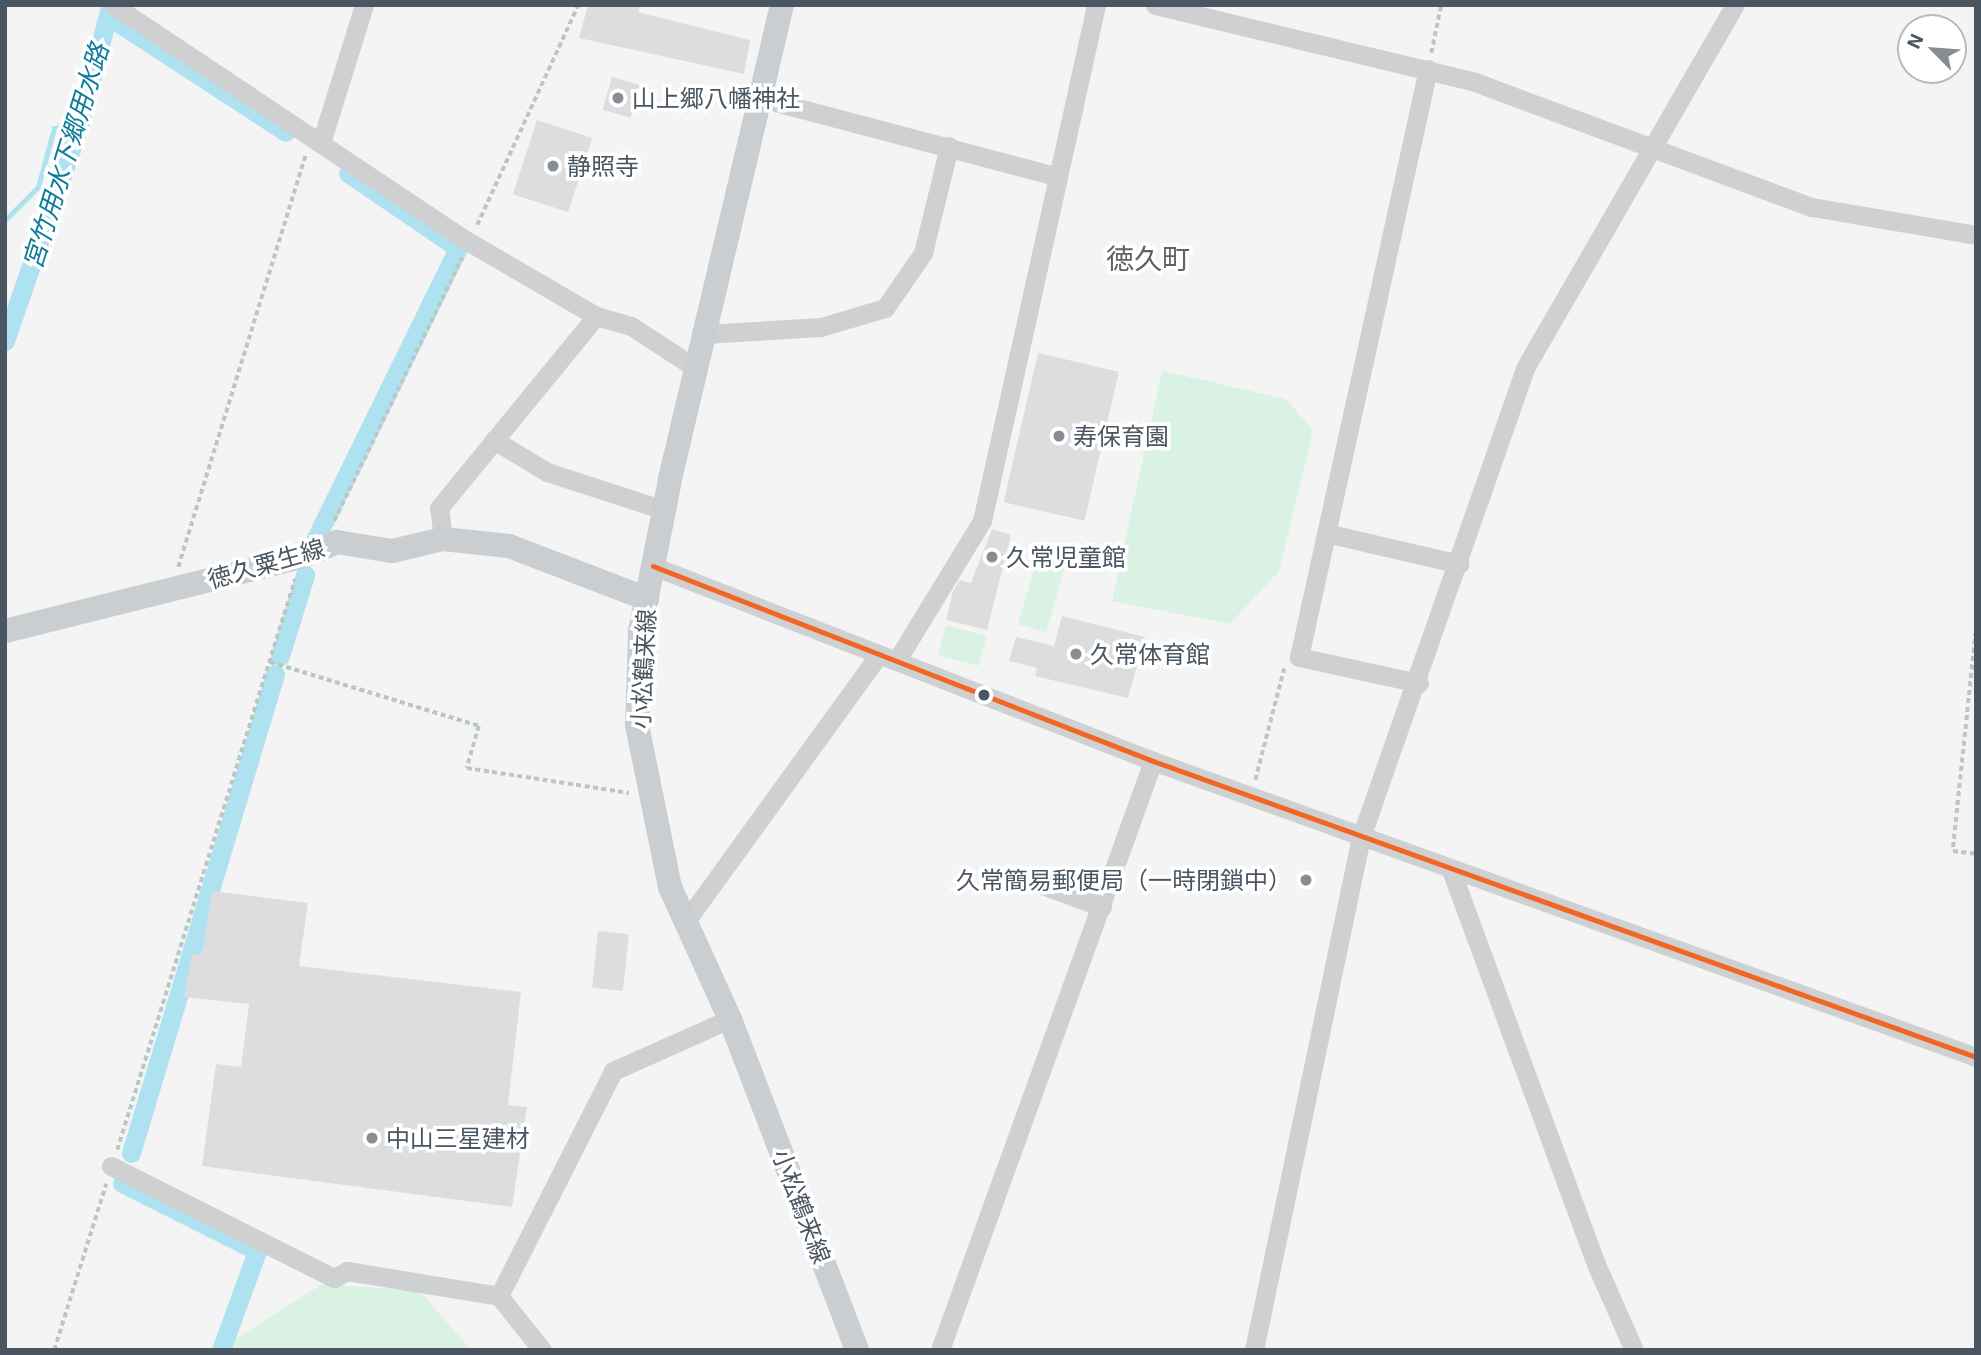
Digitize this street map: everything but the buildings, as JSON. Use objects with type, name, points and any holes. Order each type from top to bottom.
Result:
[{"type":"main road","name":"小松鶴来線","points":[[782,5],[664,510],[646,599],[636,725],[670,887],[730,1020],[857,1350]]},
{"type":"main road","name":"徳久粟生線","points":[[5,631],[311,553],[337,542],[392,551],[443,539],[509,546],[646,599]]},
{"type":"street","points":[[316,140],[364,5]]},
{"type":"street","points":[[686,921],[888,657],[982,521],[1055,176],[1096,5]]},
{"type":"street","points":[[1156,5],[1428,69],[1812,207],[1976,235]]},
{"type":"street","points":[[1254,1350],[1361,837],[1419,683],[1525,368],[1648,149],[1735,5]]},
{"type":"street","points":[[116,7],[469,242],[597,316],[631,326],[697,369]]},
{"type":"street","points":[[1419,683],[1299,657],[1428,69]]},
{"type":"street","points":[[760,98],[1055,176]]},
{"type":"street","points":[[705,334],[821,327],[885,307],[923,254],[949,146]]},
{"type":"street","points":[[443,539],[439,508],[597,316]]},
{"type":"street","points":[[494,440],[547,472],[664,510]]},
{"type":"street","points":[[1325,533],[1459,564]]},
{"type":"street","points":[[653,566],[1153,761],[1976,1057]]},
{"type":"street","points":[[940,1350],[1153,761]]},
{"type":"street","points":[[1451,870],[1596,1265],[1634,1350]]},
{"type":"street","points":[[1026,879],[1101,907]]},
{"type":"street","points":[[499,1296],[613,1071],[730,1020]]},
{"type":"street","points":[[111,1166],[334,1278],[347,1271],[499,1296],[542,1350]]},
{"type":"path","points":[[54,1350],[269,662],[311,553],[469,242],[578,5]]},
{"type":"path","points":[[1428,69],[1441,5]]},
{"type":"path","points":[[172,590],[316,140]]},
{"type":"path","points":[[1976,631],[1953,850],[1976,854]]},
{"type":"path","points":[[1251,797],[1286,664],[1299,657]]},
{"type":"path","points":[[269,662],[479,726],[467,768],[652,797]]},
{"type":"green space","points":[[1162,371],[1286,399],[1313,430],[1279,571],[1230,624],[1112,601]]},
{"type":"green space","points":[[1038,555],[1066,563],[1046,632],[1018,624]]},
{"type":"green space","points":[[946,625],[987,636],[979,666],[938,655]]},
{"type":"green space","points":[[322,1284],[420,1291],[471,1350],[218,1350]]},
{"type":"waterway","name":"宮竹用水下郷用水路","points":[[5,341],[79,126],[109,11]]},
{"type":"waterway","points":[[108,16],[286,132]]},
{"type":"waterway","points":[[5,220],[38,187],[54,128],[79,126]]},
{"type":"waterway","points":[[316,538],[458,248],[348,173]]},
{"type":"waterway","points":[[280,656],[305,575]]},
{"type":"waterway","points":[[131,1153],[275,674]]},
{"type":"waterway","points":[[122,1183],[257,1251],[221,1350]]},
{"type":"transit line","points":[[653,566],[1153,761],[1976,1057]]},
{"type":"place","name":"山上郷八幡神社","points":[[618,98]]},
{"type":"place","name":"静照寺","points":[[553,166]]},
{"type":"place","name":"寿保育園","points":[[1059,436]]},
{"type":"place","name":"久常児童館","points":[[992,557]]},
{"type":"place","name":"久常体育館","points":[[1076,654]]},
{"type":"place","name":"久常簡易郵便局（一時閉鎖中）","points":[[1306,880]]},
{"type":"place","name":"中山三星建材","points":[[372,1138]]},
{"type":"district","name":"徳久町","points":[[1148,258]]}]
